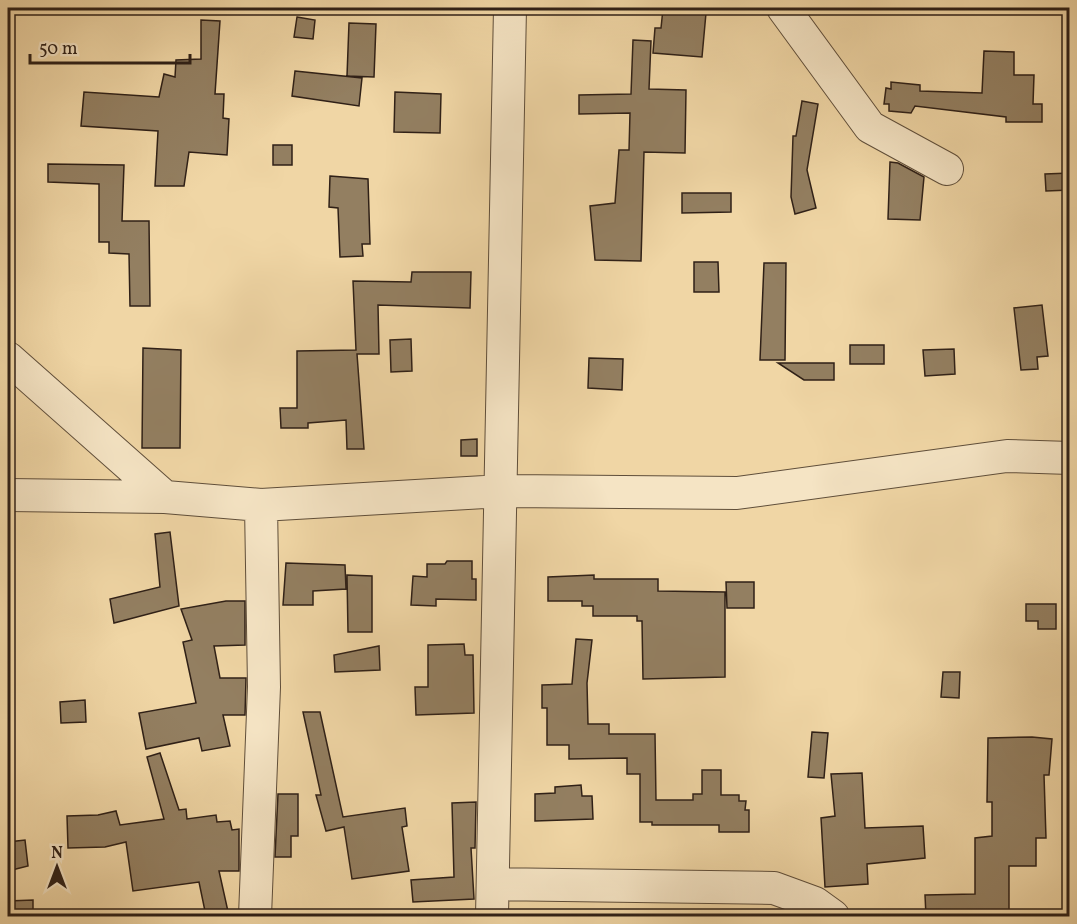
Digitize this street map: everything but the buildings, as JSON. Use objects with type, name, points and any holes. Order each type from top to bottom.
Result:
[{"type":"street","points":[[492,916],[510,8]]},
{"type":"street","points":[[783,8],[870,127],[947,169]]},
{"type":"street","points":[[8,358],[165,497]]},
{"type":"street","points":[[8,495],[165,497],[261,505],[502,491],[737,493],[1007,456],[1070,458]]},
{"type":"street","points":[[255,916],[264,687],[261,505]]},
{"type":"street","points":[[493,884],[774,888],[815,903],[833,916]]}]
